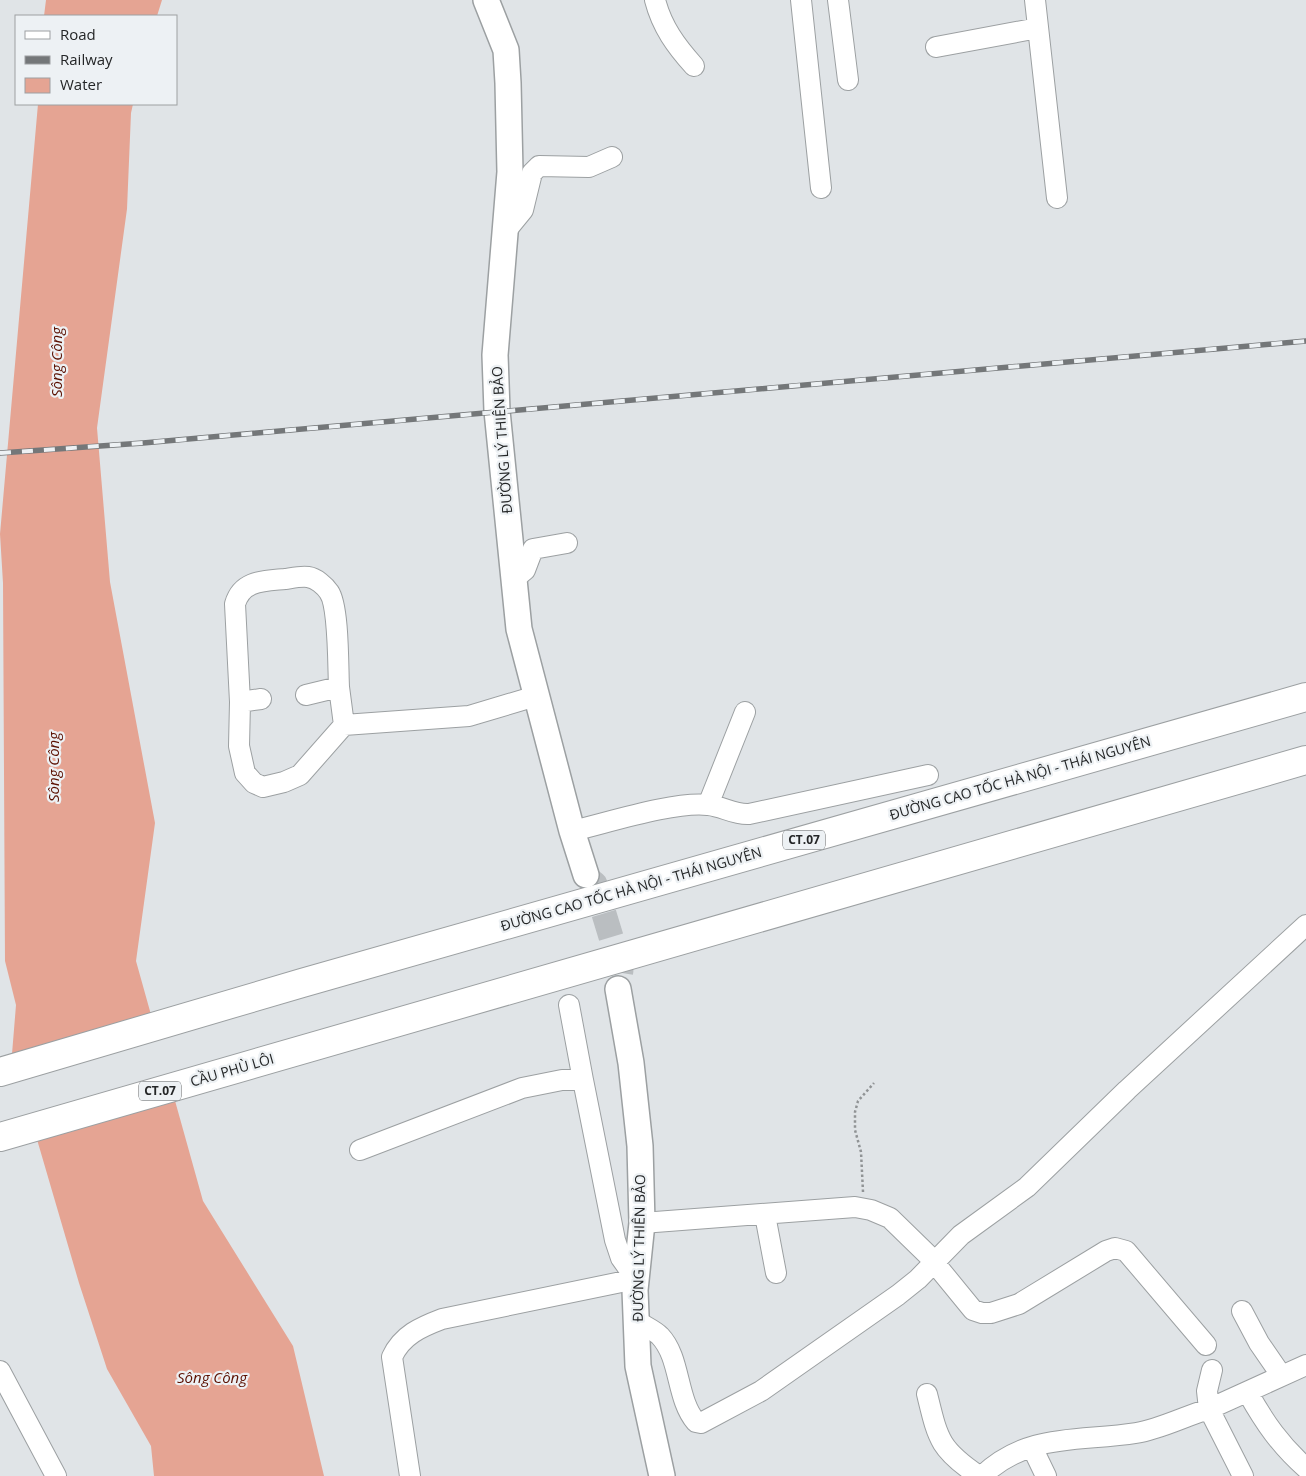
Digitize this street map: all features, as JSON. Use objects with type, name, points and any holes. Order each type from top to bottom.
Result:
[{"type":"highway","name":"ĐƯỜNG CAO TỐC HÀ NỘI - THÁI NGUYÊN","points":[[0,1072],[302,983],[1306,697]]},
{"type":"highway","name":"CẦU PHÙ LÔI","points":[[0,1137],[1306,760]]},
{"type":"main road","name":"ĐƯỜNG LÝ THIÊN BẢO","points":[[486,0],[506,50],[510,172],[495,354],[497,411],[519,629],[572,831],[586,875]]},
{"type":"main road","name":"ĐƯỜNG LÝ THIÊN BẢO","points":[[618,989],[631,1063],[640,1146],[642,1223],[636,1279],[638,1366],[662,1476]]},
{"type":"street","points":[[655,0],[659,16],[674,44],[694,66]]},
{"type":"street","points":[[801,0],[821,188]]},
{"type":"street","points":[[838,0],[848,80]]},
{"type":"street","points":[[1035,0],[1057,198]]},
{"type":"street","points":[[936,47],[1038,28]]},
{"type":"street","points":[[505,232],[523,210],[532,174],[539,166],[589,167],[612,157]]},
{"type":"street","points":[[514,579],[525,570],[532,549],[567,543]]},
{"type":"street","points":[[344,725],[339,688],[335,619],[331,594],[322,584],[308,577],[258,581],[245,587],[238,595],[235,604],[240,702],[240,746],[245,773],[254,783],[264,787],[284,782],[300,775],[344,725],[470,716],[536,696]]},
{"type":"street","points":[[306,694],[339,688]]},
{"type":"street","points":[[240,702],[261,699]]},
{"type":"street","points":[[708,804],[745,712]]},
{"type":"street","points":[[572,831],[665,809],[708,804],[740,815],[748,814],[928,775]]},
{"type":"street","points":[[636,1321],[659,1336],[669,1350],[693,1419],[701,1423],[761,1391],[856,1326],[918,1279],[961,1235],[1027,1187],[1127,1090],[1306,925]]},
{"type":"street","points":[[410,1476],[392,1357],[397,1345],[417,1328],[442,1319],[636,1279],[621,1258],[615,1240],[569,1005]]},
{"type":"street","points":[[360,1150],[522,1088],[562,1080],[583,1080]]},
{"type":"street","points":[[642,1223],[855,1207],[863,1209],[890,1218],[933,1262],[974,1310],[991,1313],[1019,1304],[1106,1251],[1120,1249],[1126,1251],[1206,1344]]},
{"type":"street","points":[[766,1215],[776,1273]]},
{"type":"street","points":[[1242,1311],[1259,1343],[1281,1375]]},
{"type":"street","points":[[927,1394],[937,1434],[943,1448],[954,1460],[980,1476],[991,1467],[1032,1447],[1051,1441],[1136,1433],[1159,1427],[1248,1393],[1281,1375],[1306,1365]]},
{"type":"street","points":[[1212,1370],[1207,1391],[1209,1409],[1242,1476]]},
{"type":"street","points":[[0,1371],[56,1476]]},
{"type":"street","points":[[1248,1393],[1264,1421],[1284,1448],[1306,1468]]},
{"type":"street","points":[[1032,1447],[1046,1476]]},
{"type":"path","points":[[863,1209],[861,1152],[855,1130],[855,1112],[858,1102],[874,1083]]},
{"type":"water","points":[[46,0],[162,0],[157,15],[44,15]]},
{"type":"water","name":"Sông Công","points":[[38,105],[133,105],[127,209],[97,428],[110,582],[155,823],[136,961],[203,1201],[293,1346],[324,1476],[154,1476],[151,1446],[107,1369],[79,1283],[12,1054],[16,1005],[5,961],[3,583],[0,534]]},
{"type":"pier","points":[[157,1026],[174,1087],[31,1128],[13,1069]]},
{"type":"tunnel","points":[[590,880],[595,884],[621,970],[618,989]]},
{"type":"railway","points":[[0,453],[143,443],[1306,341]]}]
